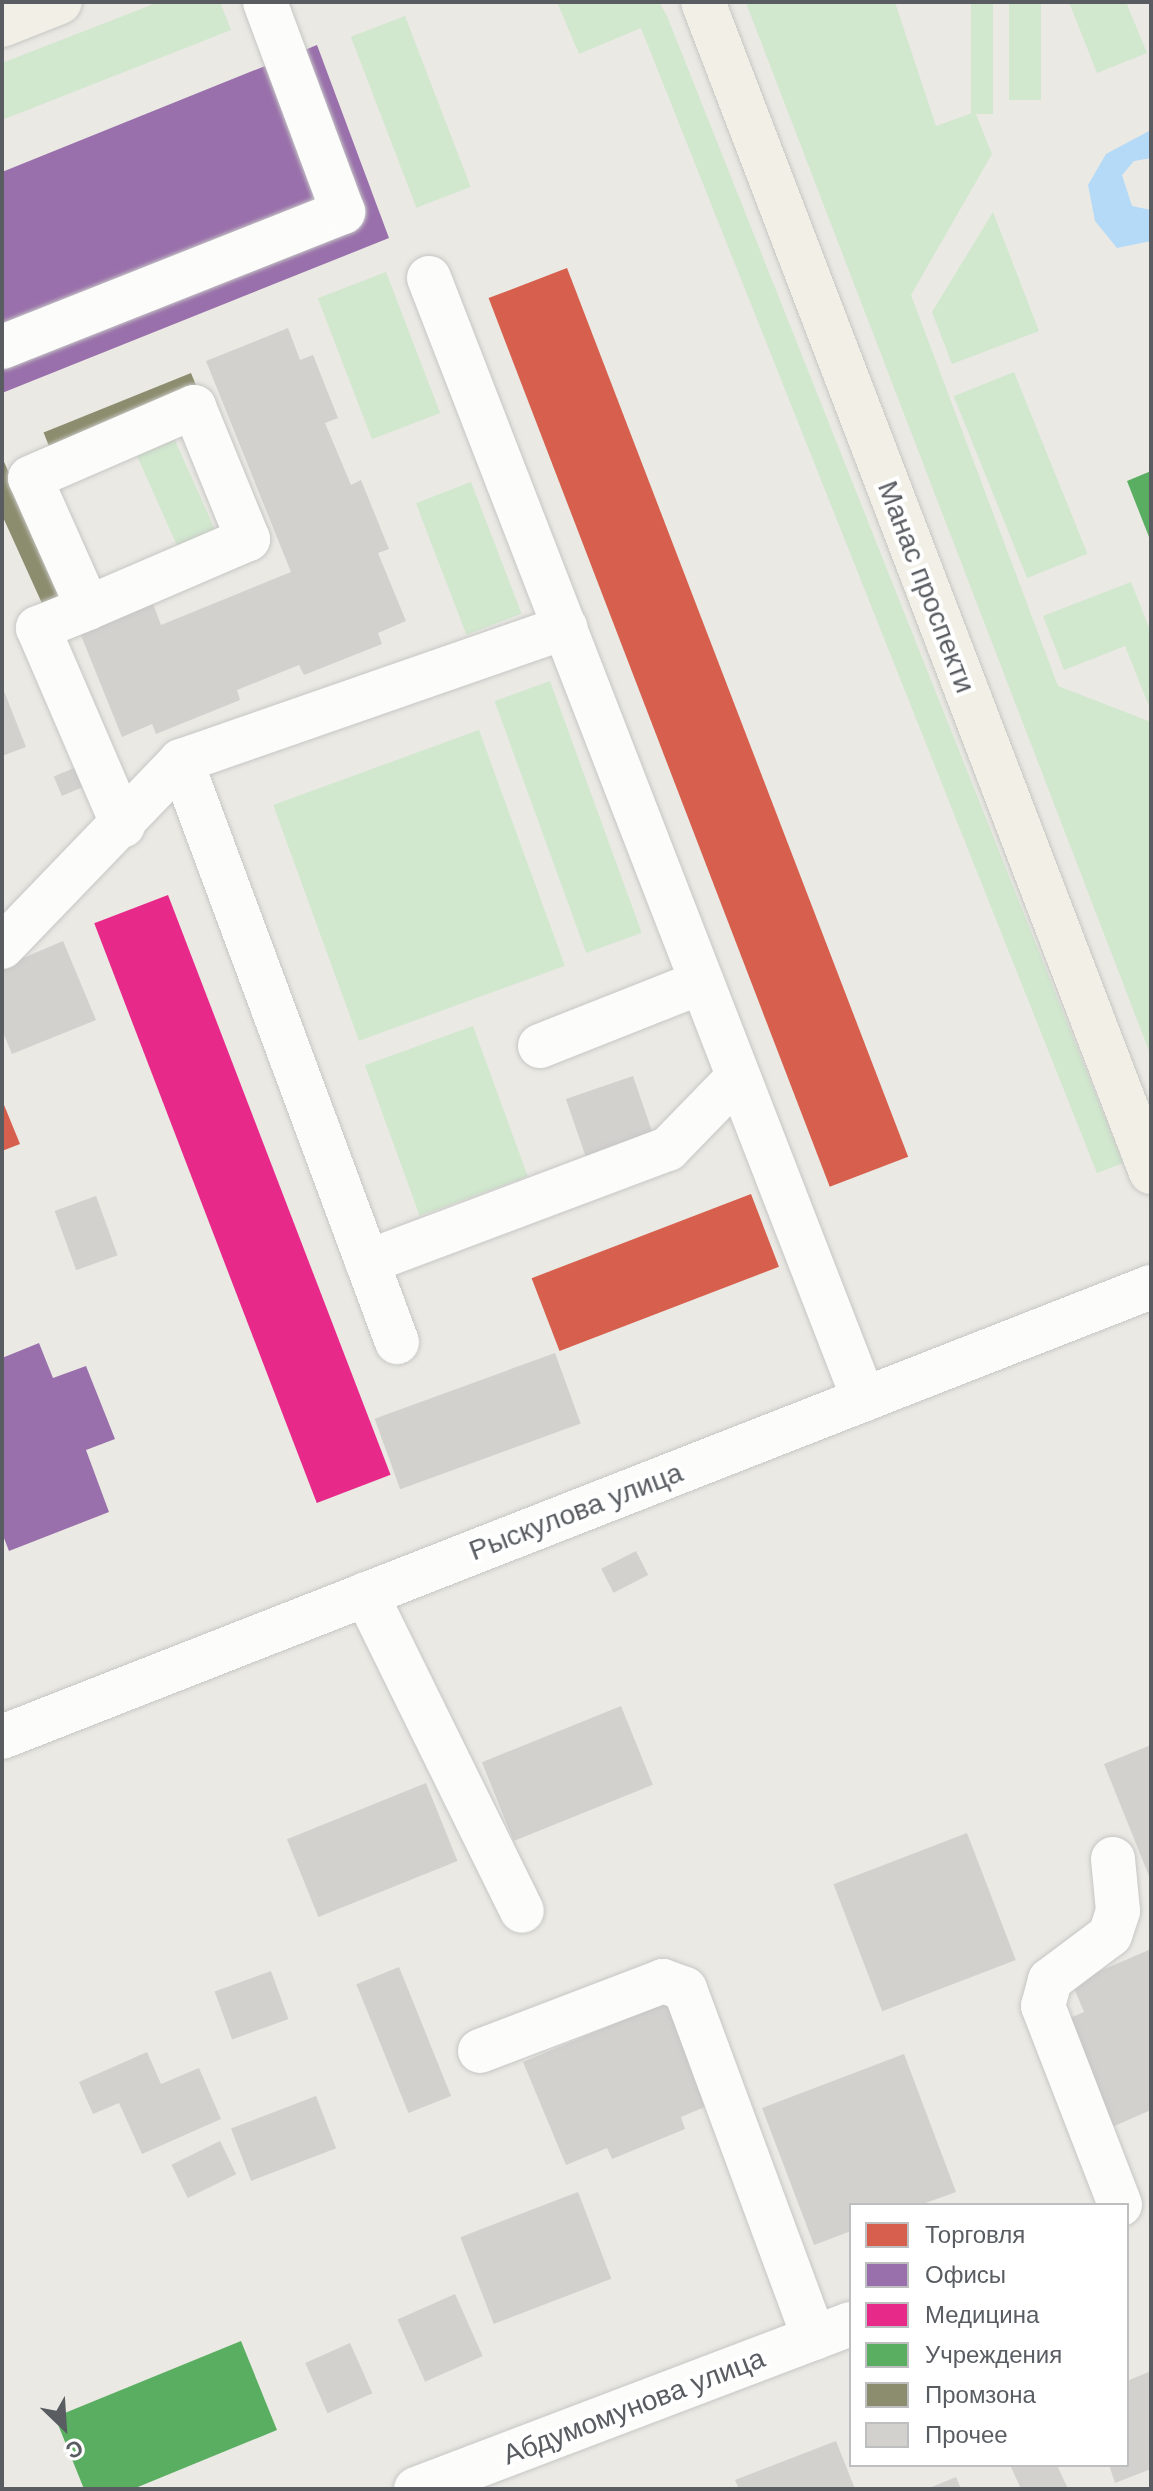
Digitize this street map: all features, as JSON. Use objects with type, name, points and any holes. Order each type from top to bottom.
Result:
[{"type":"main road","points":[[2,25],[60,2]]},
{"type":"main road","name":"Манас проспекти","points":[[703,2],[1151,1172]]},
{"type":"street","points":[[2,347],[343,212],[265,2]]},
{"type":"street","points":[[429,278],[864,1400]]},
{"type":"street","points":[[88,608],[30,478],[194,407],[248,539],[88,608],[38,628],[123,825]]},
{"type":"street","points":[[2,947],[123,825],[181,761],[565,627]]},
{"type":"street","points":[[181,761],[397,1342]]},
{"type":"street","points":[[540,1046],[702,982]]},
{"type":"street","points":[[367,1262],[668,1149],[738,1077]]},
{"type":"street","name":"Рыскулова улица","points":[[2,1737],[1151,1287]]},
{"type":"street","points":[[366,1594],[522,1911]]},
{"type":"street","points":[[1113,1859],[1118,1911],[1110,1935],[1050,1980],[1043,2006],[1119,2203]]},
{"type":"street","points":[[480,2051],[663,1981],[685,1989],[832,2331]]},
{"type":"street","points":[[1129,2218],[1151,2210]]},
{"type":"street","name":"Абдумомунова улица","points":[[416,2489],[832,2331]]},
{"type":"green space","points":[[159,2],[220,2],[231,30],[2,120],[2,63]]},
{"type":"green space","points":[[557,2],[659,2],[667,16],[1123,1163],[1097,1173],[641,28],[579,54]]},
{"type":"green space","points":[[895,2],[936,126],[975,112],[992,154],[911,295],[1058,686],[1151,722],[1151,1056],[746,3]]},
{"type":"green space","points":[[971,2],[993,2],[993,114],[971,114]]},
{"type":"green space","points":[[1009,2],[1041,2],[1041,100],[1009,100]]},
{"type":"green space","points":[[1069,2],[1126,2],[1147,53],[1097,73]]},
{"type":"green space","points":[[405,16],[471,187],[416,208],[351,37]]},
{"type":"green space","points":[[993,212],[1039,331],[952,364],[932,312]]},
{"type":"green space","points":[[386,272],[440,413],[372,439],[318,298]]},
{"type":"green space","points":[[1014,372],[1087,554],[1027,578],[954,396]]},
{"type":"green space","points":[[174,438],[217,534],[179,551],[137,455]]},
{"type":"green space","points":[[471,482],[522,614],[466,635],[416,503]]},
{"type":"green space","points":[[1131,582],[1151,633],[1151,711],[1125,646],[1064,670],[1043,616]]},
{"type":"green space","points":[[550,681],[642,933],[586,953],[495,701]]},
{"type":"green space","points":[[479,730],[565,966],[359,1041],[273,805]]},
{"type":"green space","points":[[473,1026],[528,1176],[420,1216],[365,1065]]},
{"type":"water","points":[[1151,130],[1151,158],[1134,161],[1122,175],[1132,206],[1151,210],[1151,241],[1117,248],[1095,221],[1088,185],[1106,154]]},
{"type":"building: Торговля","points":[[192,173],[220,244],[2,329],[2,246]]},
{"type":"building: Торговля","points":[[567,268],[908,1157],[830,1187],[489,298]]},
{"type":"building: Торговля","points":[[2,1100],[20,1144],[2,1151]]},
{"type":"building: Торговля","points":[[751,1194],[779,1267],[560,1351],[532,1278]]},
{"type":"building: Офисы","points":[[317,45],[389,238],[2,393],[2,172]]},
{"type":"building: Офисы","points":[[39,1343],[53,1378],[86,1366],[115,1439],[86,1450],[109,1512],[9,1551],[2,1533],[2,1358]]},
{"type":"building: Медицина","points":[[168,895],[391,1475],[317,1503],[94,923]]},
{"type":"building: Учреждения","points":[[1151,471],[1151,542],[1127,481]]},
{"type":"building: Учреждения","points":[[241,2341],[277,2430],[133,2489],[84,2489],[55,2417]]},
{"type":"building: Промзона","points":[[191,373],[197,388],[50,447],[44,433]]},
{"type":"building: Промзона","points":[[2,457],[64,601],[45,610],[2,515]]},
{"type":"building: Прочее","points":[[288,328],[300,360],[313,355],[338,418],[325,423],[351,485],[361,480],[389,549],[378,553],[406,621],[378,633],[382,644],[304,675],[299,665],[237,690],[240,700],[156,734],[152,724],[122,737],[76,623],[149,593],[161,625],[291,572],[206,361]]},
{"type":"building: Прочее","points":[[2,686],[26,747],[2,756]]},
{"type":"building: Прочее","points":[[74,768],[82,787],[62,796],[54,777]]},
{"type":"building: Прочее","points":[[63,941],[96,1020],[12,1054],[2,1030],[2,967]]},
{"type":"building: Прочее","points":[[633,1076],[656,1143],[589,1166],[566,1099]]},
{"type":"building: Прочее","points":[[96,1196],[118,1255],[76,1270],[55,1211]]},
{"type":"building: Прочее","points":[[555,1353],[581,1423],[400,1489],[375,1419]]},
{"type":"building: Прочее","points":[[636,1551],[648,1575],[614,1593],[601,1569]]},
{"type":"building: Прочее","points":[[621,1706],[653,1785],[514,1841],[482,1762]]},
{"type":"building: Прочее","points":[[1151,1745],[1151,1881],[1104,1764]]},
{"type":"building: Прочее","points":[[426,1783],[457,1861],[318,1917],[287,1839]]},
{"type":"building: Прочее","points":[[967,1833],[1016,1960],[882,2011],[833,1884]]},
{"type":"building: Прочее","points":[[1151,1949],[1151,2110],[1105,2130],[1058,2023],[1084,2012],[1072,1983]]},
{"type":"building: Прочее","points":[[399,1967],[451,2096],[408,2113],[356,1984]]},
{"type":"building: Прочее","points":[[271,1971],[288,2019],[232,2039],[215,1992]]},
{"type":"building: Прочее","points":[[676,1998],[719,2101],[681,2117],[685,2129],[612,2159],[607,2148],[566,2165],[523,2062]]},
{"type":"building: Прочее","points":[[147,2052],[161,2084],[199,2068],[221,2119],[142,2154],[119,2103],[93,2114],[79,2082]]},
{"type":"building: Прочее","points":[[904,2054],[956,2192],[926,2203],[849,2203],[849,2232],[814,2245],[762,2108]]},
{"type":"building: Прочее","points":[[316,2096],[336,2148],[251,2181],[231,2129]]},
{"type":"building: Прочее","points":[[220,2141],[236,2174],[188,2198],[171,2165]]},
{"type":"building: Прочее","points":[[578,2192],[611,2279],[494,2324],[460,2237]]},
{"type":"building: Прочее","points":[[455,2294],[483,2356],[425,2382],[397,2320]]},
{"type":"building: Прочее","points":[[350,2343],[372,2393],[328,2413],[305,2363]]},
{"type":"building: Прочее","points":[[1151,2371],[1151,2469],[1115,2483],[1110,2467],[1129,2467],[1129,2380]]},
{"type":"building: Прочее","points":[[836,2441],[855,2489],[739,2489],[735,2480]]},
{"type":"building: Прочее","points":[[1011,2467],[1058,2467],[1068,2489],[1021,2489]]},
{"type":"building: Прочее","points":[[956,2477],[961,2489],[927,2489]]}]
